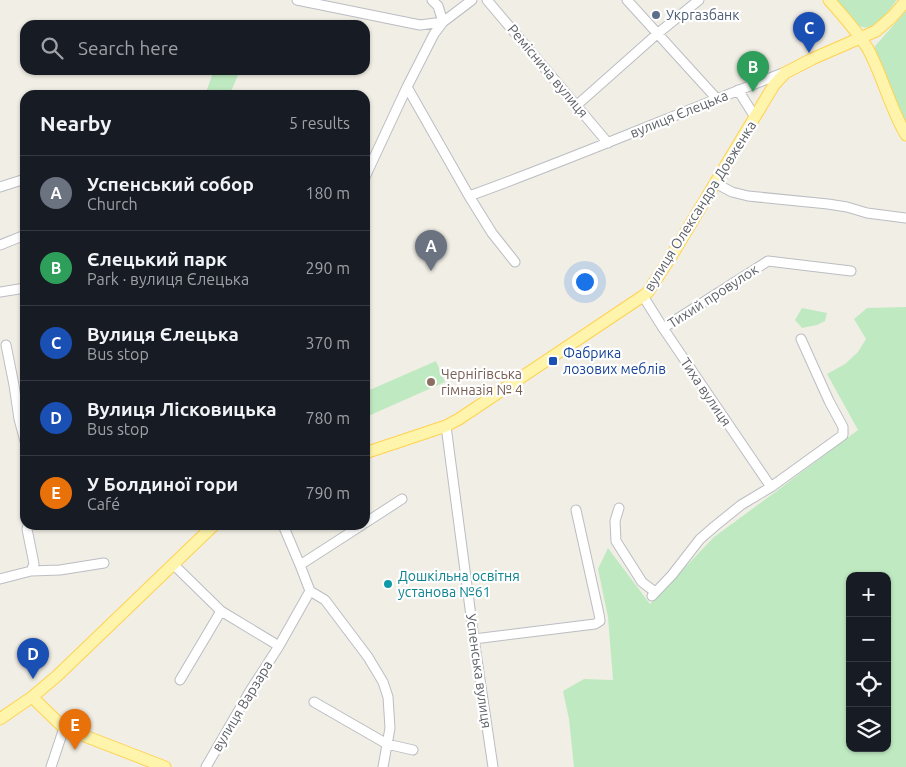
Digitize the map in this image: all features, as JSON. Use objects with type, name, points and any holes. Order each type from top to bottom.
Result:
[{"type":"main road","points":[[829,0],[852,26],[869,51],[891,106],[906,135]]},
{"type":"main road","name":"вулиця Єлецька","points":[[785,73],[876,31],[906,1]]},
{"type":"main road","name":"вулиця Олександра Довженка","points":[[370,452],[446,426],[459,419],[648,292],[774,85],[785,73]]},
{"type":"main road","points":[[0,718],[32,698],[57,676],[209,530]]},
{"type":"main road","points":[[32,698],[64,728],[165,767]]},
{"type":"street","points":[[297,0],[420,25],[443,22]]},
{"type":"street","points":[[432,0],[438,6],[443,22]]},
{"type":"street","points":[[370,166],[434,34],[443,22],[472,0]]},
{"type":"street","name":"Реміснича вулиця","points":[[487,0],[608,143]]},
{"type":"street","points":[[627,0],[717,99]]},
{"type":"street","points":[[577,105],[657,34],[699,0]]},
{"type":"street","name":"вулиця Єлецька","points":[[469,196],[785,73]]},
{"type":"street","points":[[407,87],[492,233],[516,262]]},
{"type":"street","points":[[738,90],[755,117]]},
{"type":"street","points":[[0,187],[20,181]]},
{"type":"street","points":[[715,182],[732,192],[748,196],[828,204],[867,213],[906,218]]},
{"type":"street","points":[[0,245],[20,237]]},
{"type":"street","name":"Тихий провулок","points":[[663,328],[768,261],[851,271]]},
{"type":"street","points":[[0,292],[20,289]]},
{"type":"street","name":"Тиха вулиця","points":[[643,296],[771,487]]},
{"type":"street","points":[[618,508],[615,521],[616,541],[642,582],[653,594],[672,575],[700,539],[741,505],[771,487],[842,435],[843,427],[801,339]]},
{"type":"street","points":[[6,344],[20,423]]},
{"type":"street","name":"Успенська вулиця","points":[[446,426],[493,767]]},
{"type":"street","points":[[370,520],[402,498]]},
{"type":"street","points":[[474,639],[595,624],[600,621],[576,510]]},
{"type":"street","points":[[27,530],[34,564],[30,572]]},
{"type":"street","points":[[285,530],[310,590],[325,600],[330,606],[368,656],[382,682],[388,697],[390,728],[383,767]]},
{"type":"street","points":[[300,565],[354,530]]},
{"type":"street","points":[[0,579],[30,572],[60,570],[104,563]]},
{"type":"street","name":"вулиця Варзара","points":[[173,564],[221,611],[279,646]]},
{"type":"street","name":"вулиця Варзара","points":[[206,767],[250,690],[297,617],[310,590]]},
{"type":"street","points":[[180,680],[221,611]]},
{"type":"street","points":[[314,702],[387,744],[413,750]]},
{"type":"street","points":[[51,767],[64,728]]},
{"type":"green space","points":[[833,0],[897,0],[879,22],[867,27],[861,27],[846,15]]},
{"type":"green space","points":[[906,11],[906,126],[874,52],[875,46]]},
{"type":"green space","points":[[212,75],[238,75],[232,90],[207,90]]},
{"type":"green space","points":[[906,307],[906,767],[574,767],[569,719],[563,691],[584,679],[613,680],[608,617],[598,569],[608,548],[650,604],[714,537],[858,430],[827,374],[845,364],[858,352],[866,339],[854,319],[867,308]]},
{"type":"green space","points":[[802,308],[827,313],[825,321],[802,328],[795,320]]},
{"type":"green space","points":[[436,361],[445,382],[370,415],[370,390]]},
{"type":"place","name":"Укргазбанк","points":[[656,15]]},
{"type":"place","name":"Вулиця Єлецька","points":[[809,53]]},
{"type":"place","name":"Єлецький парк","points":[[753,92]]},
{"type":"place","name":"Успенський собор","points":[[431,271]]},
{"type":"place","name":"Фабрика лозових меблів","points":[[553,361]]},
{"type":"place","name":"Чернігівська гімназія № 4","points":[[431,382]]},
{"type":"place","name":"Дошкільна освітня установа №61","points":[[388,584]]},
{"type":"place","name":"Вулиця Лісковицька","points":[[33,679]]},
{"type":"place","name":"У Болдиної гори","points":[[75,750]]}]
